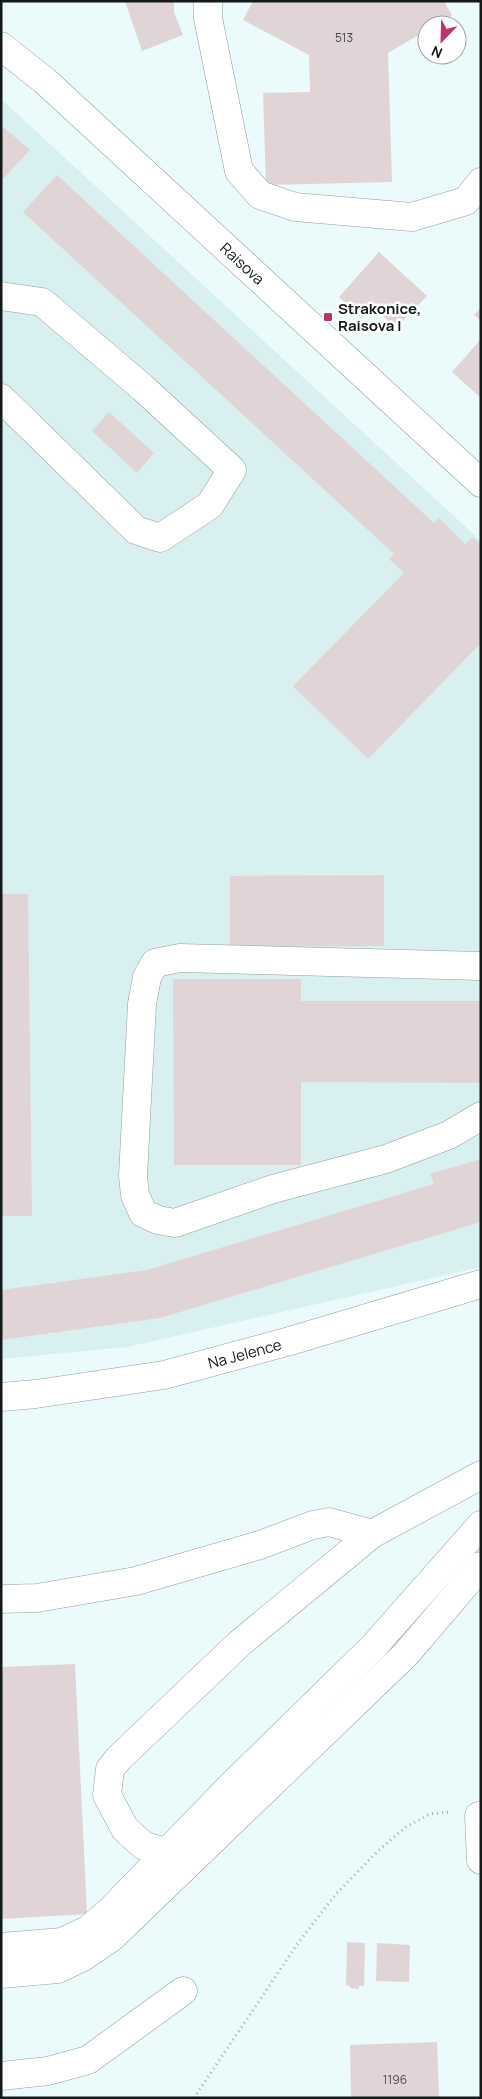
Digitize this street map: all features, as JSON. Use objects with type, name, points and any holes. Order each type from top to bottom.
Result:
[{"type":"street","points":[[208,1],[208,18],[239,171],[260,195],[295,207],[412,217],[466,201],[481,182]]},
{"type":"street","name":"Raisova","points":[[1,46],[45,81],[481,483]]},
{"type":"street","points":[[1,296],[42,302],[143,388],[232,470],[210,505],[160,538],[136,530],[1,398]]},
{"type":"street","points":[[481,966],[180,958],[155,964],[146,977],[142,1004],[133,1176],[135,1195],[143,1213],[158,1220],[176,1223],[274,1189],[386,1159],[449,1135],[481,1116]]},
{"type":"street","name":"Na Jelence","points":[[1,1398],[164,1375],[299,1338],[481,1284]]},
{"type":"street","points":[[166,1852],[144,1846],[124,1829],[107,1795],[110,1769],[119,1758],[240,1643],[372,1534],[481,1475]]},
{"type":"street","points":[[1,1599],[37,1598],[136,1581],[260,1545],[313,1525],[329,1522],[372,1534]]},
{"type":"street","points":[[1,1947],[62,1942],[88,1930],[109,1912],[230,1787],[374,1646],[481,1525]]},
{"type":"street","points":[[1,1974],[58,1970],[83,1957],[112,1937],[406,1654],[481,1566]]},
{"type":"street","points":[[479,1816],[481,1860]]},
{"type":"street","points":[[1,2076],[48,2071],[88,2060],[183,1992]]},
{"type":"path","points":[[194,2098],[298,1943],[336,1894],[380,1849],[406,1828],[430,1814],[455,1811],[479,1816]]},
{"type":"shaded area","points":[[1,99],[481,541],[481,1267],[127,1347],[1,1359]]},
{"type":"building","points":[[125,1],[174,1],[174,12],[183,35],[142,51]]},
{"type":"building","points":[[253,1],[444,1],[452,15],[417,15],[417,36],[388,53],[392,182],[266,185],[263,93],[310,92],[309,55],[243,20]]},
{"type":"building","points":[[1,125],[30,150],[1,181]]},
{"type":"building","points":[[57,175],[434,523],[439,518],[465,544],[473,537],[481,545],[481,643],[368,759],[293,686],[404,573],[389,559],[394,554],[23,212]]},
{"type":"building","points":[[379,252],[427,296],[396,328],[372,306],[361,318],[339,297]]},
{"type":"building","points":[[481,308],[481,321],[474,315]]},
{"type":"building","points":[[481,339],[481,398],[452,372]]},
{"type":"building","points":[[109,412],[154,453],[137,473],[92,431]]},
{"type":"building","points":[[384,875],[384,946],[230,947],[230,876]]},
{"type":"building","points":[[1,894],[28,894],[32,1216],[1,1216]]},
{"type":"building","points":[[173,979],[301,979],[301,1001],[481,1001],[481,1083],[301,1082],[301,1165],[174,1165]]},
{"type":"building","points":[[481,1159],[481,1222],[160,1318],[1,1340],[1,1290],[147,1270],[434,1184],[430,1174]]},
{"type":"building","points":[[75,1664],[87,1914],[1,1919],[1,1667]]},
{"type":"building","points":[[347,1942],[365,1943],[364,1986],[359,1986],[359,1989],[350,1988],[350,1986],[346,1985]]},
{"type":"building","points":[[377,1943],[410,1945],[409,1982],[376,1981]]},
{"type":"building","points":[[437,2042],[439,2098],[351,2098],[350,2045]]},
{"type":"place","name":"Strakonice, Raisova I","points":[[328,317]]}]
